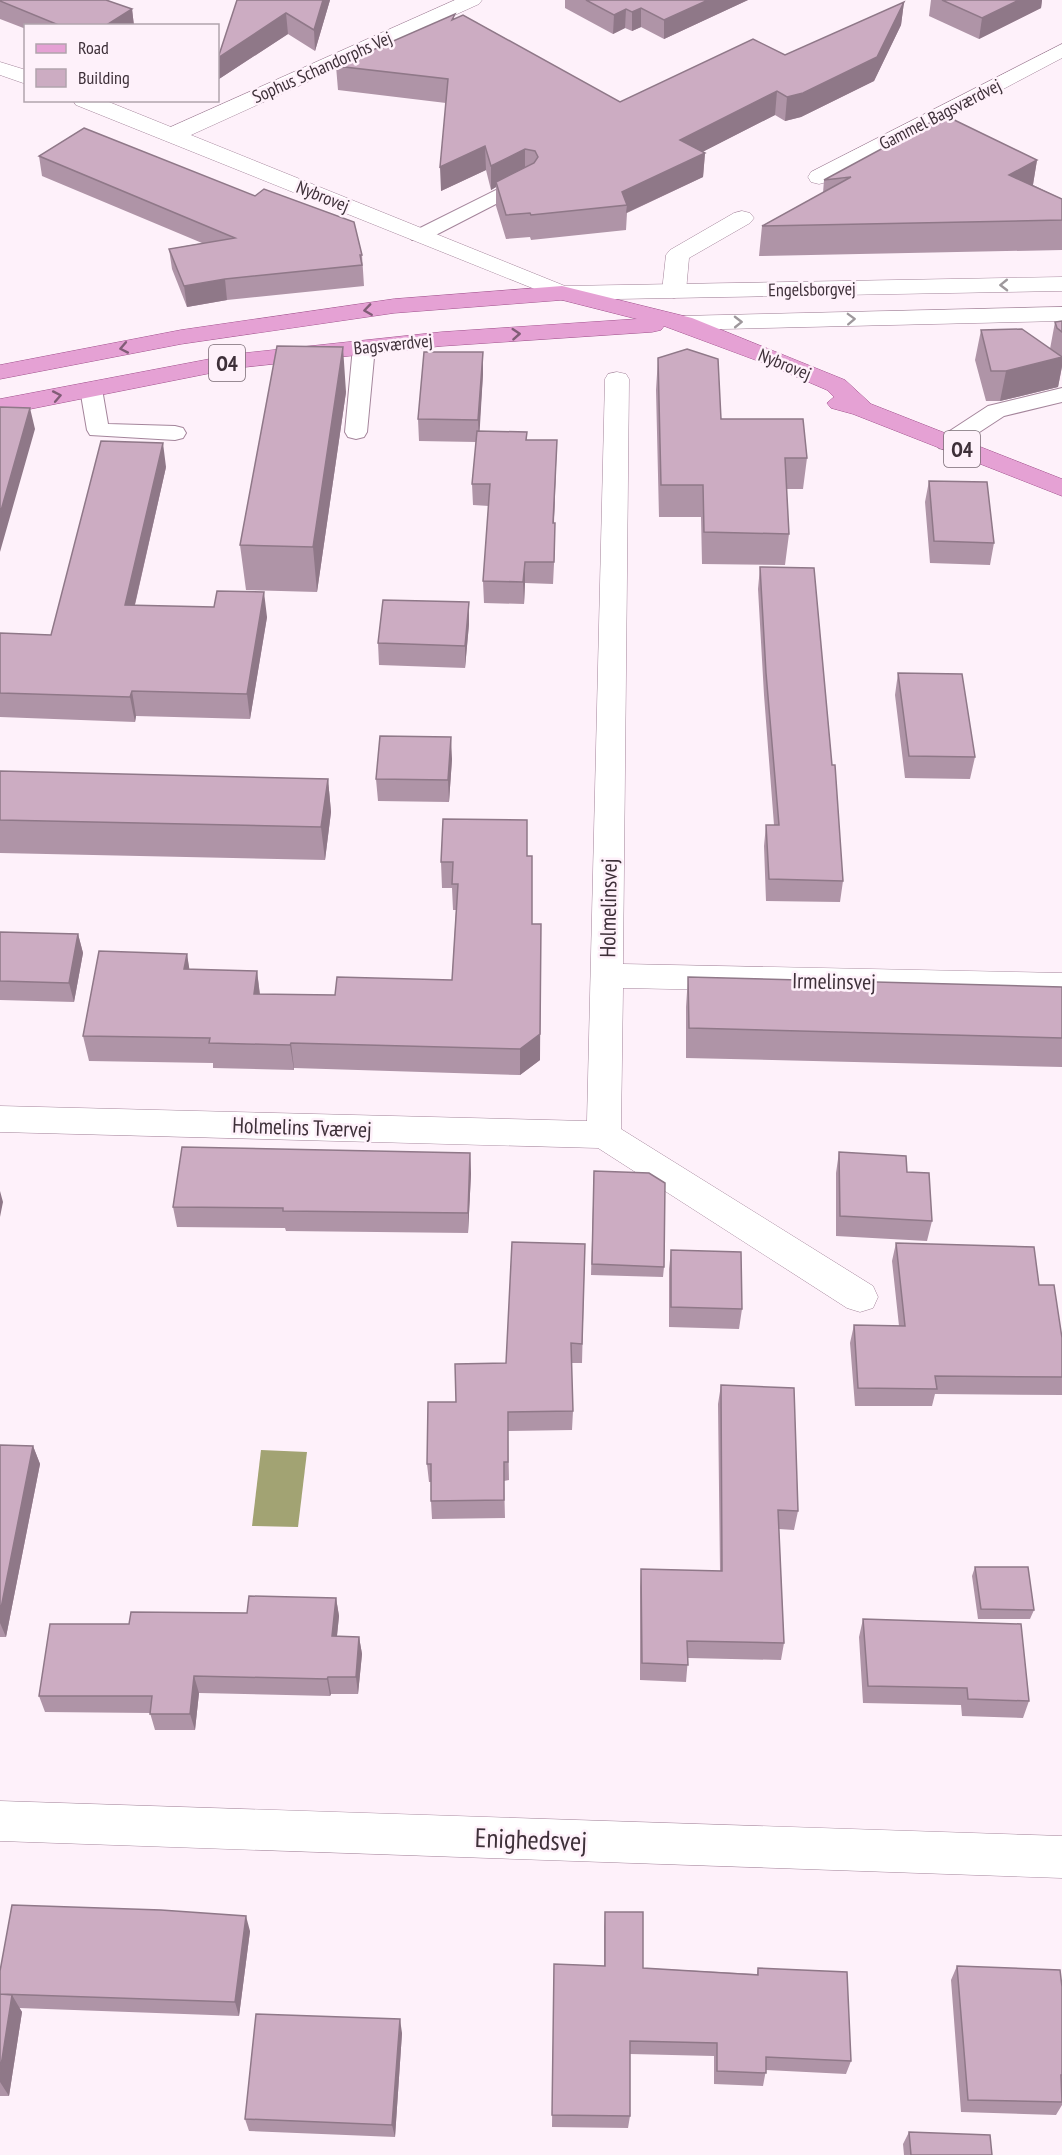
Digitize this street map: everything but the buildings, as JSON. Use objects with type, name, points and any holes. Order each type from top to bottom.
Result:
[{"type":"main road","name":"Nybrovej","points":[[562,293],[683,323],[836,385],[862,409]]},
{"type":"main road","name":"Nybrovej","points":[[562,293],[637,326],[816,397],[862,409],[1062,488]]},
{"type":"main road","name":"Bagsværdvej","points":[[0,372],[181,337],[394,306],[562,293]]},
{"type":"main road","name":"Bagsværdvej","points":[[0,406],[237,361],[457,338],[683,323]]},
{"type":"street","name":"Sophus Schandorphs Vej","points":[[172,135],[472,0]]},
{"type":"street","name":"Gammel Bagsværdvej","points":[[819,177],[1062,50]]},
{"type":"street","points":[[0,68],[24,77]]},
{"type":"street","name":"Nybrovej","points":[[89,102],[562,293]]},
{"type":"street","points":[[674,291],[678,255],[742,218]]},
{"type":"street","name":"Engelsborgvej","points":[[562,293],[1062,284]]},
{"type":"street","name":"Engelsborgvej","points":[[683,323],[1006,325],[1062,314]]},
{"type":"street","name":"Holmelinsvej","points":[[604,1135],[617,379]]},
{"type":"street","name":"Irmelinsvej","points":[[607,976],[1062,985]]},
{"type":"street","name":"Holmelins Tværvej","points":[[0,1119],[604,1135]]},
{"type":"street","points":[[604,1135],[860,1297]]},
{"type":"street","name":"Enighedsvej","points":[[0,1821],[1062,1857]]},
{"type":"lane","points":[[419,236],[526,181]]},
{"type":"lane","points":[[356,432],[364,347]]},
{"type":"lane","points":[[91,389],[98,430],[175,433]]},
{"type":"lane","points":[[946,442],[996,411],[1062,395]]},
{"type":"shaded area","points":[[261,1450],[307,1452],[298,1527],[252,1526]]}]
